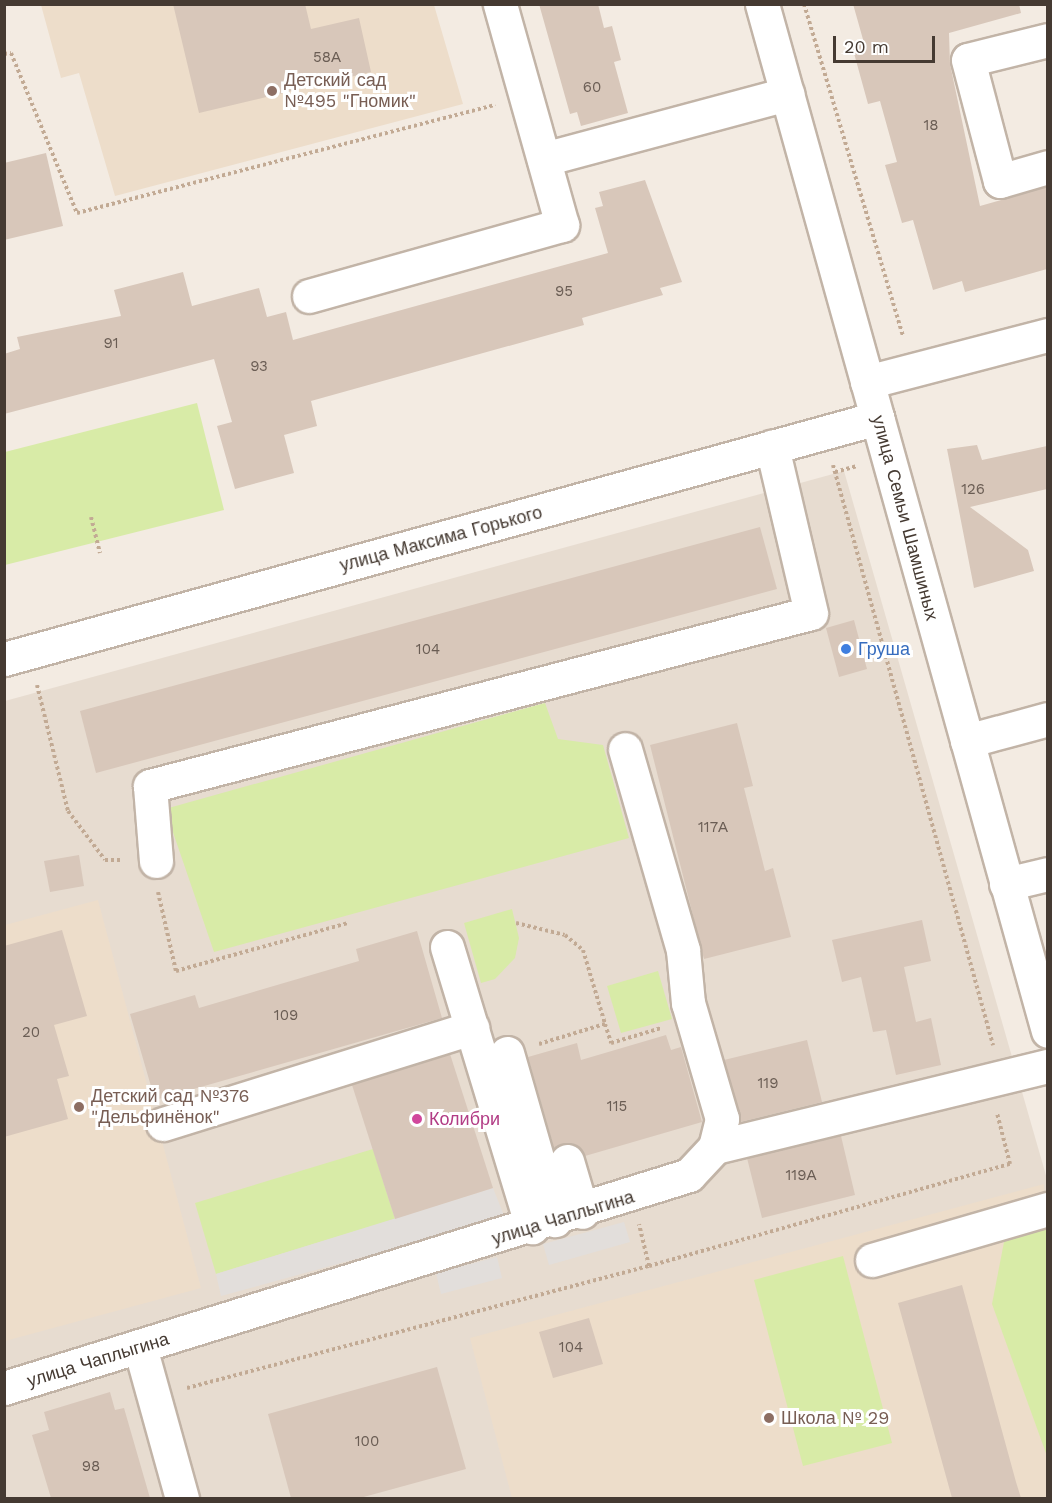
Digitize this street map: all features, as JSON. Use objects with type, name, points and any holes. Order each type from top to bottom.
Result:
[{"type":"street","points":[[309,296],[562,225],[500,4]]},
{"type":"street","name":"улица Семьи Шамшиных","points":[[762,4],[1047,1031]]},
{"type":"street","points":[[1047,40],[968,60],[1000,181],[1047,167]]},
{"type":"street","points":[[544,159],[787,94]]},
{"type":"street","points":[[867,382],[1047,335]]},
{"type":"street","name":"улица Максима Горького","points":[[16,656],[877,418]]},
{"type":"street","points":[[156,861],[150,786],[811,613],[772,447]]},
{"type":"street","points":[[967,741],[1047,719]]},
{"type":"street","points":[[625,750],[683,950],[688,1003],[722,1119],[715,1148],[1047,1066]]},
{"type":"street","points":[[1006,884],[1047,874]]},
{"type":"street","points":[[447,947],[471,1028],[557,1220]]},
{"type":"street","points":[[163,1124],[471,1028]]},
{"type":"street","points":[[507,1053],[557,1220]]},
{"type":"street","name":"улица Чаплыгина","points":[[4,1388],[632,1197],[688,1175],[715,1148]]},
{"type":"street","points":[[557,1220],[567,1161]]},
{"type":"street","points":[[872,1260],[1047,1209]]},
{"type":"street","points":[[140,1347],[182,1498]]},
{"type":"path","points":[[804,4],[913,370]]},
{"type":"path","points":[[4,54],[10,53],[77,213],[527,97]]},
{"type":"path","points":[[154,1397],[649,1266],[1010,1164],[989,1080],[997,1060],[824,433]]},
{"type":"path","points":[[91,517],[100,553]]},
{"type":"path","points":[[16,656],[68,811],[105,860],[156,861],[176,971],[348,923]]},
{"type":"path","points":[[516,923],[565,935],[584,950],[610,1042],[667,1026]]},
{"type":"path","points":[[507,1053],[605,1024]]},
{"type":"path","points":[[632,1197],[649,1266]]},
{"type":"shaded area","name":"Детский сад №495 \"Гномик\"","points":[[41,5],[434,5],[463,104],[115,196],[79,73],[61,78]]},
{"type":"shaded area","points":[[844,471],[1047,1179],[1047,1498],[5,1498],[5,701]]},
{"type":"shaded area","name":"Детский сад №376 \"Дельфинёнок\"","points":[[98,900],[201,1288],[5,1341],[5,925]]},
{"type":"shaded area","name":"Школа № 29","points":[[1044,1184],[1047,1498],[512,1498],[470,1338]]},
{"type":"shaded area","points":[[493,1188],[505,1218],[221,1296],[216,1274]]},
{"type":"shaded area","points":[[624,1222],[630,1242],[549,1265],[543,1244]]},
{"type":"shaded area","points":[[497,1257],[502,1278],[441,1294],[436,1273]]},
{"type":"green space","points":[[197,403],[224,510],[5,565],[5,452]]},
{"type":"green space","points":[[545,703],[558,739],[603,745],[629,838],[214,952],[165,809]]},
{"type":"green space","points":[[512,909],[519,938],[515,958],[495,979],[481,983],[464,923]]},
{"type":"green space","points":[[658,971],[672,1019],[621,1033],[607,986]]},
{"type":"green space","points":[[373,1149],[395,1219],[216,1274],[195,1203]]},
{"type":"green space","points":[[1048,1227],[1047,1456],[992,1304],[1004,1242]]},
{"type":"green space","points":[[843,1256],[892,1443],[803,1466],[754,1280]]},
{"type":"building","points":[[173,4],[305,4],[311,29],[359,18],[371,72],[199,113]]},
{"type":"building","points":[[539,4],[598,4],[604,28],[612,26],[621,60],[614,62],[628,113],[581,126],[577,112],[570,114]]},
{"type":"building","points":[[853,4],[1019,4],[1021,13],[949,33],[950,64],[980,206],[1047,187],[1047,269],[965,292],[962,281],[933,290],[913,220],[902,223],[885,165],[897,162],[880,101],[868,104],[852,46],[864,43]]},
{"type":"building","points":[[46,153],[63,226],[4,240],[4,163]]},
{"type":"building","points":[[645,180],[682,282],[660,288],[663,295],[582,318],[584,325],[311,401],[317,426],[284,435],[294,473],[235,489],[217,426],[232,422],[214,359],[4,414],[4,354],[20,349],[17,337],[121,316],[114,290],[183,272],[192,306],[259,288],[267,317],[286,312],[293,340],[608,253],[595,208],[603,206],[599,192]]},
{"type":"building","points":[[977,445],[982,460],[1047,446],[1047,489],[970,507],[1028,550],[1034,571],[974,588],[947,449]]},
{"type":"building","points":[[760,527],[777,589],[96,773],[80,711]]},
{"type":"building","name":"Груша","points":[[854,620],[867,669],[839,677],[826,628]]},
{"type":"building","points":[[737,723],[753,786],[744,788],[765,871],[773,868],[791,937],[704,959],[650,745]]},
{"type":"building","points":[[79,855],[84,886],[50,892],[44,861]]},
{"type":"building","points":[[922,920],[931,961],[904,967],[916,1022],[931,1018],[941,1065],[896,1075],[886,1030],[873,1032],[861,977],[842,982],[832,940]]},
{"type":"building","points":[[62,930],[87,1016],[54,1025],[69,1076],[57,1079],[68,1119],[4,1137],[4,946]]},
{"type":"building","points":[[417,931],[442,1018],[155,1100],[130,1014],[195,995],[199,1008],[359,961],[356,949]]},
{"type":"building","points":[[666,1035],[671,1050],[681,1047],[702,1122],[585,1156],[572,1143],[554,1148],[528,1057],[577,1043],[581,1060]]},
{"type":"building","points":[[807,1040],[822,1102],[740,1122],[724,1060]]},
{"type":"building","name":"Колибри","points":[[450,1054],[493,1188],[395,1219],[352,1085]]},
{"type":"building","points":[[841,1136],[855,1195],[762,1218],[747,1158]]},
{"type":"building","points":[[962,1285],[1021,1498],[952,1498],[898,1303]]},
{"type":"building","points":[[589,1318],[603,1364],[553,1378],[539,1332]]},
{"type":"building","points":[[437,1367],[466,1469],[360,1498],[291,1498],[268,1414]]},
{"type":"building","points":[[110,1392],[115,1410],[124,1408],[150,1498],[51,1498],[32,1435],[49,1430],[44,1412]]},
{"type":"place","name":"Детский сад №495 \"Гномик\"","points":[[272,91]]},
{"type":"place","name":"Груша","points":[[846,649]]},
{"type":"place","name":"Детский сад №376 \"Дельфинёнок\"","points":[[79,1107]]},
{"type":"place","name":"Колибри","points":[[417,1119]]},
{"type":"place","name":"Школа № 29","points":[[769,1418]]}]
